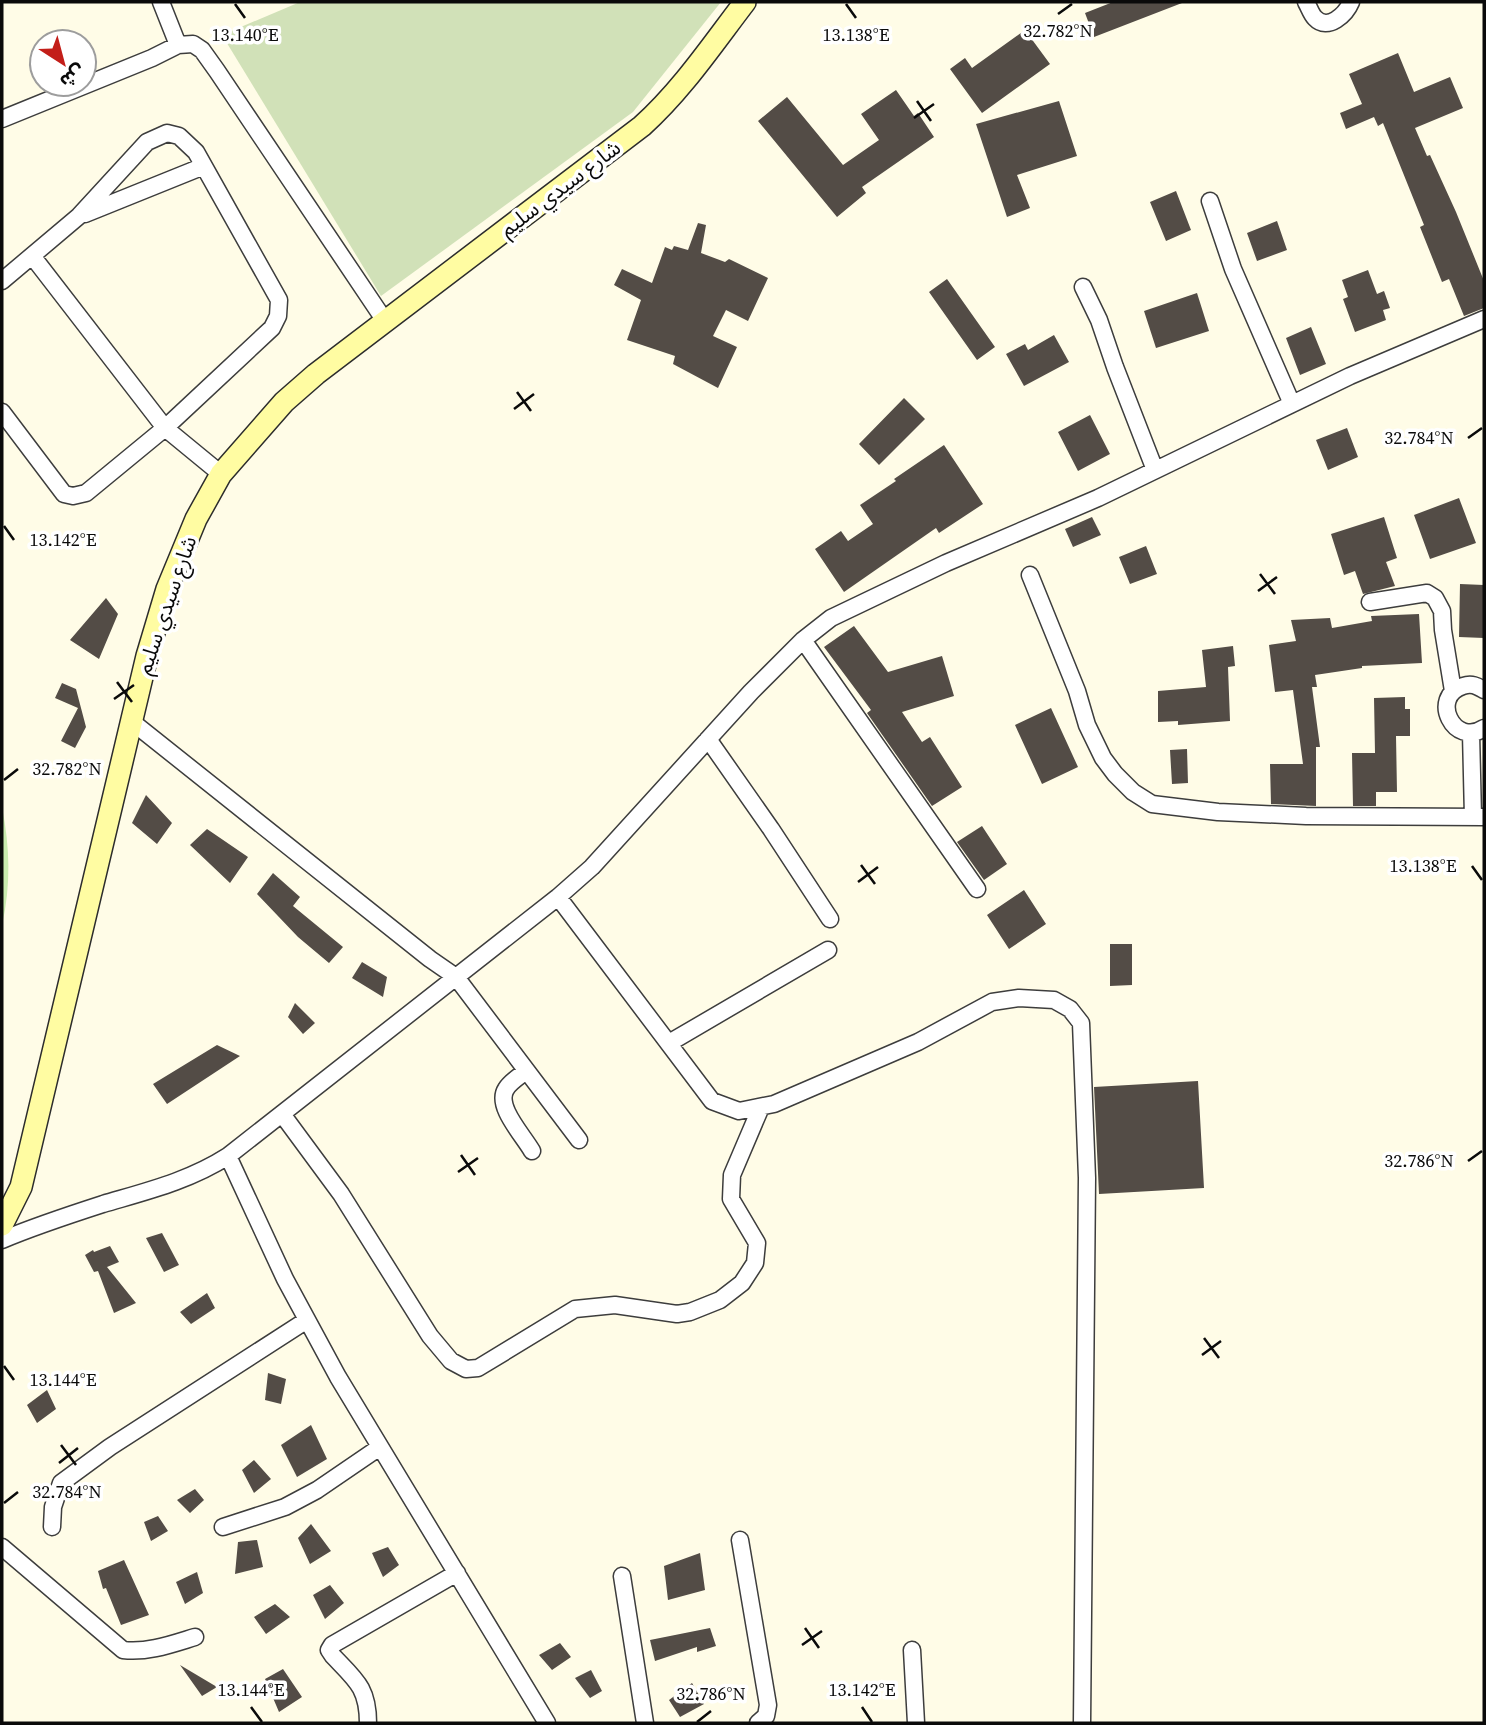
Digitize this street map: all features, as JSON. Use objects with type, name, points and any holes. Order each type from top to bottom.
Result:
[{"type":"main road","name":"شارع سيدي سليم","points":[[2,1225],[20,1187],[131,721],[167,589],[196,519],[221,474],[284,402],[666,105],[745,2]]},
{"type":"street","points":[[161,2],[178,45]]},
{"type":"street","points":[[1306,2],[1315,18],[1323,23],[1332,23],[1343,15],[1352,2]]},
{"type":"street","points":[[2,118],[178,45],[193,44],[202,50],[385,321]]},
{"type":"street","points":[[2,281],[79,216],[147,142],[167,133],[179,136],[196,152],[279,300],[278,316],[272,328],[165,428],[86,493],[73,496],[64,494],[2,412]]},
{"type":"street","points":[[79,216],[204,166]]},
{"type":"street","points":[[1210,201],[1233,269],[1292,404]]},
{"type":"street","points":[[33,257],[165,428],[221,474]]},
{"type":"street","points":[[1083,287],[1099,320],[1155,470]]},
{"type":"street","points":[[2,1240],[48,1222],[172,1183],[204,1171],[228,1156],[558,897],[592,867],[708,739],[803,640],[831,618],[1098,498],[1350,376],[1484,319]]},
{"type":"street","points":[[1030,575],[1077,691],[1087,725],[1103,758],[1124,783],[1152,804],[1217,812],[1293,816],[1479,817],[1478,731],[1457,729],[1448,716],[1446,704],[1453,691],[1443,630],[1443,611],[1436,598],[1427,593],[1370,603]]},
{"type":"street","points":[[803,640],[977,889]]},
{"type":"street","points":[[1453,691],[1472,684],[1484,690]]},
{"type":"street","points":[[131,721],[456,977],[579,1140]]},
{"type":"street","points":[[708,739],[830,919]]},
{"type":"street","points":[[558,897],[712,1101],[739,1111],[774,1104],[918,1042],[992,1002],[1019,998],[1054,1000],[1070,1009],[1081,1023],[1087,1178],[1082,1723]]},
{"type":"street","points":[[668,1043],[828,950]]},
{"type":"street","points":[[526,1071],[507,1087],[502,1098],[504,1109],[532,1151]]},
{"type":"street","points":[[282,1114],[341,1194],[430,1336],[451,1360],[466,1369],[478,1368],[575,1309],[615,1305],[677,1314],[690,1312],[720,1300],[742,1283],[755,1263],[757,1243],[732,1199],[732,1175],[761,1107]]},
{"type":"street","points":[[228,1156],[307,1320],[380,1447],[547,1723]]},
{"type":"street","points":[[52,1527],[53,1507],[61,1483],[110,1447],[307,1320]]},
{"type":"street","points":[[223,1527],[285,1507],[317,1490],[380,1447]]},
{"type":"street","points":[[740,1540],[768,1705],[766,1716],[758,1723]]},
{"type":"street","points":[[2,1547],[123,1650],[137,1651],[195,1637]]},
{"type":"street","points":[[368,1723],[368,1703],[363,1690],[329,1650],[332,1645],[457,1573]]},
{"type":"street","points":[[622,1576],[645,1723]]},
{"type":"street","points":[[912,1650],[916,1723]]},
{"type":"green space","points":[[300,2],[721,2],[633,112],[381,296],[222,35]]},
{"type":"green space","points":[[2,807],[8,866],[2,925]]},
{"type":"building","points":[[1113,2],[1182,3],[1094,37],[1085,13]]},
{"type":"building","points":[[1025,30],[1050,64],[982,113],[950,69],[965,58],[972,68]]},
{"type":"building","points":[[1398,53],[1414,92],[1450,77],[1463,108],[1415,128],[1456,212],[1484,281],[1484,308],[1464,316],[1449,279],[1442,282],[1420,227],[1424,225],[1383,123],[1378,126],[1374,117],[1346,129],[1340,113],[1362,104],[1349,74]]},
{"type":"building","points":[[896,90],[914,116],[918,113],[934,137],[862,187],[866,193],[837,217],[758,121],[787,97],[843,165],[879,140],[861,114]]},
{"type":"building","points":[[1059,101],[1077,156],[1017,175],[1030,208],[1007,217],[976,124]]},
{"type":"building","points":[[1176,191],[1191,230],[1166,241],[1150,202]]},
{"type":"building","points":[[1277,221],[1287,250],[1257,261],[1247,233]]},
{"type":"building","points":[[698,223],[706,225],[701,253],[725,262],[729,259],[768,278],[748,321],[726,310],[713,336],[737,347],[718,388],[673,364],[675,356],[627,340],[641,300],[614,285],[622,269],[652,283],[665,247],[672,250],[674,246],[688,250]]},
{"type":"building","points":[[1368,270],[1377,294],[1384,291],[1390,308],[1383,310],[1386,320],[1355,332],[1343,299],[1348,297],[1342,280]]},
{"type":"building","points":[[947,279],[995,347],[977,360],[929,292]]},
{"type":"building","points":[[1197,293],[1209,331],[1156,348],[1144,311]]},
{"type":"building","points":[[1311,327],[1326,364],[1300,375],[1286,338]]},
{"type":"building","points":[[1054,335],[1069,362],[1024,386],[1006,354],[1025,344],[1028,350]]},
{"type":"building","points":[[904,398],[925,419],[879,465],[859,444]]},
{"type":"building","points":[[1090,415],[1110,454],[1078,471],[1058,432]]},
{"type":"building","points":[[1347,428],[1358,457],[1328,470],[1316,440]]},
{"type":"building","points":[[944,445],[983,504],[939,533],[936,528],[844,592],[815,549],[841,531],[848,541],[873,524],[860,505]]},
{"type":"building","points":[[1459,498],[1476,543],[1430,559],[1414,515]]},
{"type":"building","points":[[1092,517],[1101,535],[1073,547],[1065,529]]},
{"type":"building","points":[[1384,517],[1397,558],[1386,562],[1395,586],[1363,594],[1355,571],[1344,575],[1331,534]]},
{"type":"building","points":[[1146,546],[1157,574],[1130,584],[1119,557]]},
{"type":"building","points":[[1460,584],[1484,585],[1484,638],[1459,637]]},
{"type":"building","points":[[106,598],[118,614],[99,659],[70,640]]},
{"type":"building","points":[[1419,614],[1422,663],[1362,666],[1315,675],[1317,687],[1312,687],[1320,747],[1316,747],[1316,806],[1271,804],[1270,764],[1303,764],[1293,690],[1275,692],[1269,645],[1296,641],[1291,620],[1330,618],[1332,628],[1372,621],[1371,616]]},
{"type":"building","points":[[854,626],[888,672],[942,656],[954,696],[902,712],[922,742],[930,737],[962,787],[932,806],[867,713],[871,710],[824,647]]},
{"type":"building","points":[[1233,646],[1235,666],[1228,667],[1230,721],[1178,725],[1178,721],[1158,722],[1158,691],[1206,687],[1202,650]]},
{"type":"building","points":[[62,683],[76,689],[86,727],[75,748],[61,741],[78,708],[55,698]]},
{"type":"building","points":[[1405,697],[1405,709],[1410,709],[1410,736],[1396,736],[1397,792],[1376,792],[1376,806],[1353,806],[1352,753],[1375,753],[1374,698]]},
{"type":"building","points":[[1051,708],[1078,767],[1042,784],[1015,725]]},
{"type":"building","points":[[1187,749],[1188,783],[1172,784],[1170,750]]},
{"type":"building","points":[[146,795],[172,823],[157,844],[132,823]]},
{"type":"building","points":[[982,826],[1007,864],[984,880],[957,842]]},
{"type":"building","points":[[207,829],[248,857],[230,883],[190,845]]},
{"type":"building","points":[[273,873],[300,897],[293,906],[343,947],[329,963],[298,937],[257,894]]},
{"type":"building","points":[[1024,890],[1046,924],[1009,949],[987,915]]},
{"type":"building","points":[[1110,944],[1132,944],[1132,985],[1110,986]]},
{"type":"building","points":[[362,962],[387,977],[383,997],[352,978]]},
{"type":"building","points":[[295,1003],[315,1023],[303,1034],[288,1017]]},
{"type":"building","points":[[217,1045],[240,1056],[167,1104],[153,1084]]},
{"type":"building","points":[[1198,1081],[1204,1188],[1099,1194],[1094,1087]]},
{"type":"building","points":[[162,1233],[179,1265],[164,1272],[146,1238]]},
{"type":"building","points":[[110,1246],[119,1262],[107,1267],[136,1303],[114,1313],[98,1271],[94,1272],[85,1255]]},
{"type":"building","points":[[207,1293],[215,1308],[191,1324],[180,1312]]},
{"type":"building","points":[[268,1373],[286,1379],[281,1404],[265,1400]]},
{"type":"building","points":[[47,1390],[56,1409],[37,1423],[27,1405]]},
{"type":"building","points":[[311,1425],[327,1459],[297,1477],[281,1445]]},
{"type":"building","points":[[254,1460],[271,1479],[254,1493],[242,1470]]},
{"type":"building","points":[[195,1489],[204,1500],[190,1513],[177,1500]]},
{"type":"building","points":[[158,1516],[168,1531],[151,1541],[144,1522]]},
{"type":"building","points":[[311,1524],[331,1551],[310,1564],[298,1538]]},
{"type":"building","points":[[257,1540],[263,1567],[235,1574],[238,1542]]},
{"type":"building","points":[[388,1547],[399,1565],[383,1577],[372,1553]]},
{"type":"building","points":[[700,1553],[705,1590],[668,1600],[664,1566]]},
{"type":"building","points":[[124,1560],[149,1615],[121,1625],[106,1588],[103,1589],[98,1571]]},
{"type":"building","points":[[197,1572],[203,1593],[185,1604],[176,1582]]},
{"type":"building","points":[[330,1585],[344,1603],[325,1619],[313,1595]]},
{"type":"building","points":[[275,1604],[290,1617],[266,1634],[254,1617]]},
{"type":"building","points":[[710,1628],[716,1646],[697,1652],[697,1647],[655,1661],[650,1640]]},
{"type":"building","points":[[560,1643],[571,1657],[552,1670],[539,1655]]},
{"type":"building","points":[[180,1665],[217,1687],[202,1696]]},
{"type":"building","points":[[283,1669],[302,1697],[279,1712],[265,1679]]},
{"type":"building","points":[[591,1670],[602,1691],[590,1698],[575,1678]]},
{"type":"building","points":[[692,1683],[704,1704],[680,1717],[669,1700]]}]
